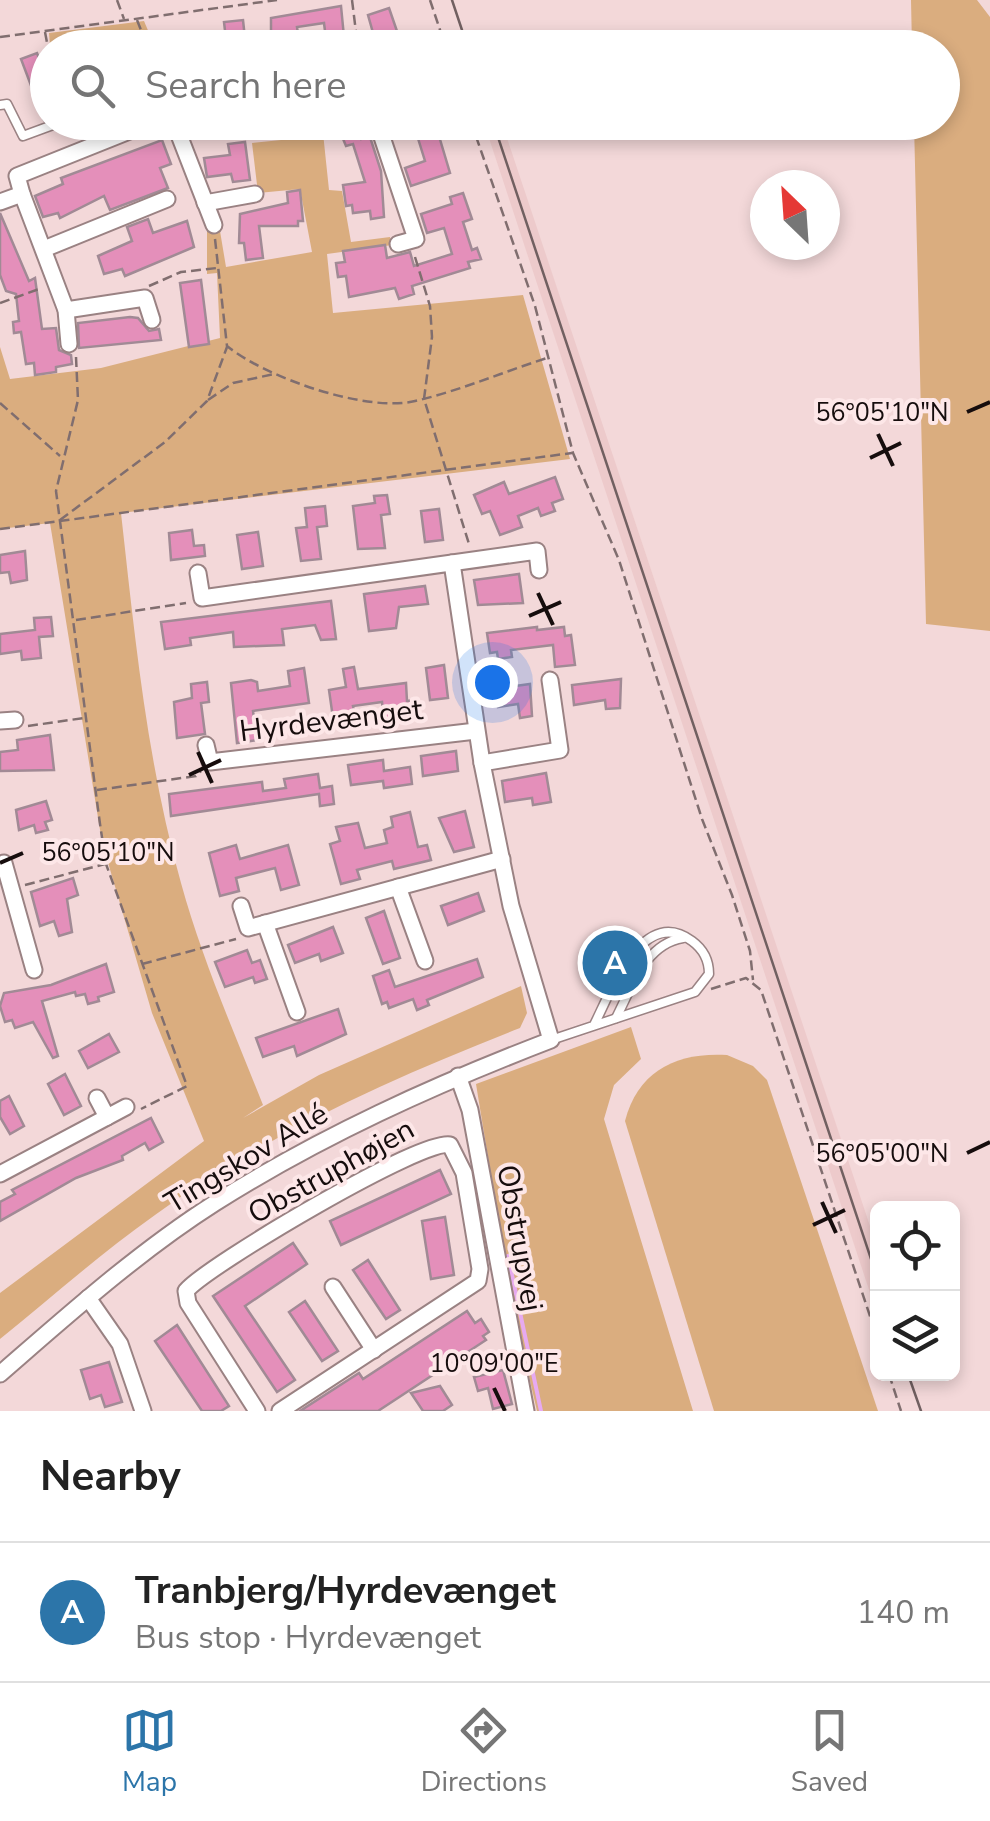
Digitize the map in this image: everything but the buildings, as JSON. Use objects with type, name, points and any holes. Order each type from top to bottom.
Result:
[{"type":"street","points":[[0,183],[107,140]]},
{"type":"street","points":[[181,140],[214,224]]},
{"type":"street","points":[[384,140],[416,239],[404,243]]},
{"type":"street","points":[[17,176],[66,310],[70,344]]},
{"type":"street","points":[[0,202],[22,194]]},
{"type":"street","points":[[205,203],[255,194]]},
{"type":"street","points":[[44,248],[167,199]]},
{"type":"street","points":[[66,310],[145,298],[152,320]]},
{"type":"street","points":[[198,574],[202,598],[537,551],[540,570]]},
{"type":"street","points":[[452,563],[476,731],[510,906],[551,1040]]},
{"type":"street","points":[[482,763],[560,750],[550,680]]},
{"type":"street","name":"Hyrdevænget","points":[[208,753],[476,731]]},
{"type":"street","points":[[241,906],[248,928],[502,859]]},
{"type":"street","points":[[4,863],[5,886],[34,970]]},
{"type":"street","points":[[398,887],[425,961]]},
{"type":"street","points":[[266,924],[297,1012]]},
{"type":"street","name":"Tingskov Allé","points":[[0,1374],[88,1298],[212,1205],[328,1137],[458,1076],[551,1040]]},
{"type":"street","name":"Obstrupvej","points":[[458,1076],[470,1110],[526,1411]]},
{"type":"street","points":[[97,1098],[107,1117]]},
{"type":"street","points":[[0,1174],[126,1106]]},
{"type":"street","name":"Obstruphøjen","points":[[257,1411],[188,1303],[186,1291],[300,1215],[378,1171],[444,1142],[454,1151],[464,1173],[480,1270],[478,1281],[280,1411]]},
{"type":"street","points":[[333,1287],[374,1350]]},
{"type":"street","points":[[88,1298],[120,1344],[144,1411]]},
{"type":"lane","points":[[0,105],[7,104],[23,136],[30,133]]},
{"type":"lane","points":[[551,1040],[695,992],[707,980],[709,967],[688,938],[662,934],[638,947],[594,1025]]},
{"type":"lane","points":[[616,1018],[653,952],[670,940],[688,938]]},
{"type":"path","points":[[117,0],[124,20]]},
{"type":"path","points":[[45,30],[277,0]]},
{"type":"path","points":[[352,0],[356,30]]},
{"type":"path","points":[[430,0],[440,30]]},
{"type":"path","points":[[137,18],[141,30]]},
{"type":"path","points":[[0,36],[30,32]]},
{"type":"path","points":[[476,140],[535,306],[573,454],[619,560],[702,819],[750,951],[753,980],[760,990],[870,1316]]},
{"type":"path","points":[[207,401],[227,346],[214,224]]},
{"type":"path","points":[[404,243],[430,306],[432,338],[424,398],[474,560]]},
{"type":"path","points":[[145,298],[152,282],[182,272],[218,268]]},
{"type":"path","points":[[0,303],[57,283]]},
{"type":"path","points":[[70,344],[77,350],[81,375],[56,491],[106,864],[187,1086]]},
{"type":"path","points":[[227,346],[248,363],[324,394],[410,403],[548,358]]},
{"type":"path","points":[[59,521],[165,442],[233,382],[274,374]]},
{"type":"path","points":[[0,403],[61,457]]},
{"type":"path","points":[[0,529],[573,454]]},
{"type":"path","points":[[73,621],[178,606],[202,598]]},
{"type":"path","points":[[8,720],[21,727],[86,718]]},
{"type":"path","points":[[96,790],[196,776],[208,753]]},
{"type":"path","points":[[5,886],[24,886],[106,864]]},
{"type":"path","points":[[142,964],[240,938],[248,928]]},
{"type":"path","points":[[695,992],[753,980]]},
{"type":"path","points":[[891,1381],[901,1411]]},
{"type":"shaded area","points":[[911,0],[977,0],[990,17],[990,631],[926,624],[914,140],[960,140],[960,30],[912,30]]},
{"type":"shaded area","points":[[144,21],[148,30],[73,30]]},
{"type":"shaded area","points":[[324,140],[329,190],[342,191],[351,242],[390,237],[392,245],[327,254],[333,313],[523,295],[570,459],[121,513],[143,700],[169,837],[199,939],[263,1105],[243,1118],[319,1075],[521,986],[527,1013],[520,1028],[378,1088],[241,1159],[135,1230],[0,1339],[0,1293],[204,1141],[152,1013],[102,842],[50,523],[0,529],[0,347],[10,379],[101,368],[220,338],[217,273],[207,274],[207,226],[219,225],[226,267],[312,252],[300,189],[258,193],[252,143]]},
{"type":"shaded area","points":[[490,140],[508,140],[870,1226],[870,1293]]},
{"type":"shaded area","points":[[631,1027],[641,1059],[614,1085],[604,1119],[693,1411],[537,1411],[512,1303],[476,1084]]},
{"type":"shaded area","points":[[727,1055],[753,1066],[767,1080],[878,1411],[714,1411],[625,1121],[639,1089],[662,1068],[691,1057]]},
{"type":"waterway","points":[[508,1256],[541,1411]]},
{"type":"tram line","points":[[452,0],[462,30]]},
{"type":"tram line","points":[[499,140],[870,1256]]},
{"type":"tram line","points":[[910,1381],[921,1411]]},
{"type":"place","name":"Tranbjerg/Hyrdevænget","points":[[615,963]]}]
